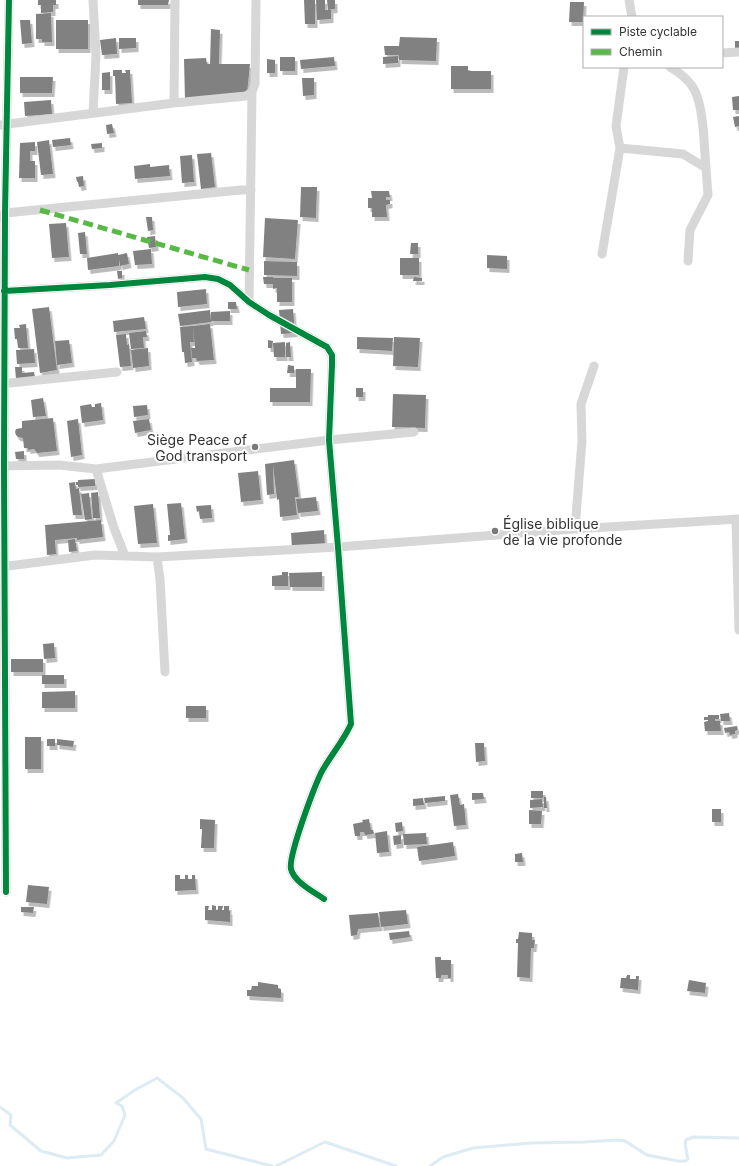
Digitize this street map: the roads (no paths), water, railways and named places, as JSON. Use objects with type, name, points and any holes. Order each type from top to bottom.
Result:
[{"type":"street","points":[[6,892],[2,566],[2,384],[4,291],[4,125],[9,0]]},
{"type":"street","points":[[93,0],[96,54],[93,113]]},
{"type":"street","points":[[174,103],[175,0]]},
{"type":"street","points":[[249,302],[252,92],[255,84],[256,0]]},
{"type":"street","points":[[629,0],[632,16]]},
{"type":"street","points":[[723,53],[739,52]]},
{"type":"street","points":[[602,254],[620,148],[616,126],[624,68]]},
{"type":"street","points":[[672,68],[684,76],[694,90],[700,107],[706,168],[708,195],[690,230],[688,261]]},
{"type":"street","points":[[4,125],[174,103],[246,96],[252,92]]},
{"type":"street","points":[[620,148],[683,154],[706,168]]},
{"type":"street","points":[[3,216],[250,190]]},
{"type":"street","points":[[4,291],[110,285],[205,277],[218,279],[230,285],[249,302],[269,315],[327,347],[332,355],[329,440],[351,724],[322,772],[313,791],[291,856],[291,869],[296,879],[324,899]]},
{"type":"street","points":[[575,529],[582,441],[581,404],[594,366]]},
{"type":"street","points":[[2,384],[117,372]]},
{"type":"street","points":[[2,465],[59,465],[96,469],[329,440],[414,432]]},
{"type":"street","points":[[96,469],[114,528],[125,556]]},
{"type":"street","points":[[2,566],[95,555],[157,557],[338,547],[575,529],[737,519],[739,630]]},
{"type":"street","points":[[157,557],[160,579],[165,672]]},
{"type":"waterway","points":[[0,1107],[11,1115],[10,1125],[41,1151],[67,1158],[101,1155],[114,1141],[125,1115],[122,1106],[116,1103],[135,1090],[157,1078],[183,1098],[201,1119],[206,1149],[272,1166]]},
{"type":"waterway","points":[[430,1166],[443,1157],[473,1148],[531,1143],[617,1140],[625,1141],[647,1155],[678,1161],[686,1161],[688,1159],[685,1144],[686,1140],[693,1137],[739,1138]]},
{"type":"waterway","points":[[276,1166],[325,1142],[396,1166]]},
{"type":"place","name":"Siège Peace of God transport","points":[[255,447]]},
{"type":"place","name":"Église biblique de la vie profonde","points":[[495,531]]}]
